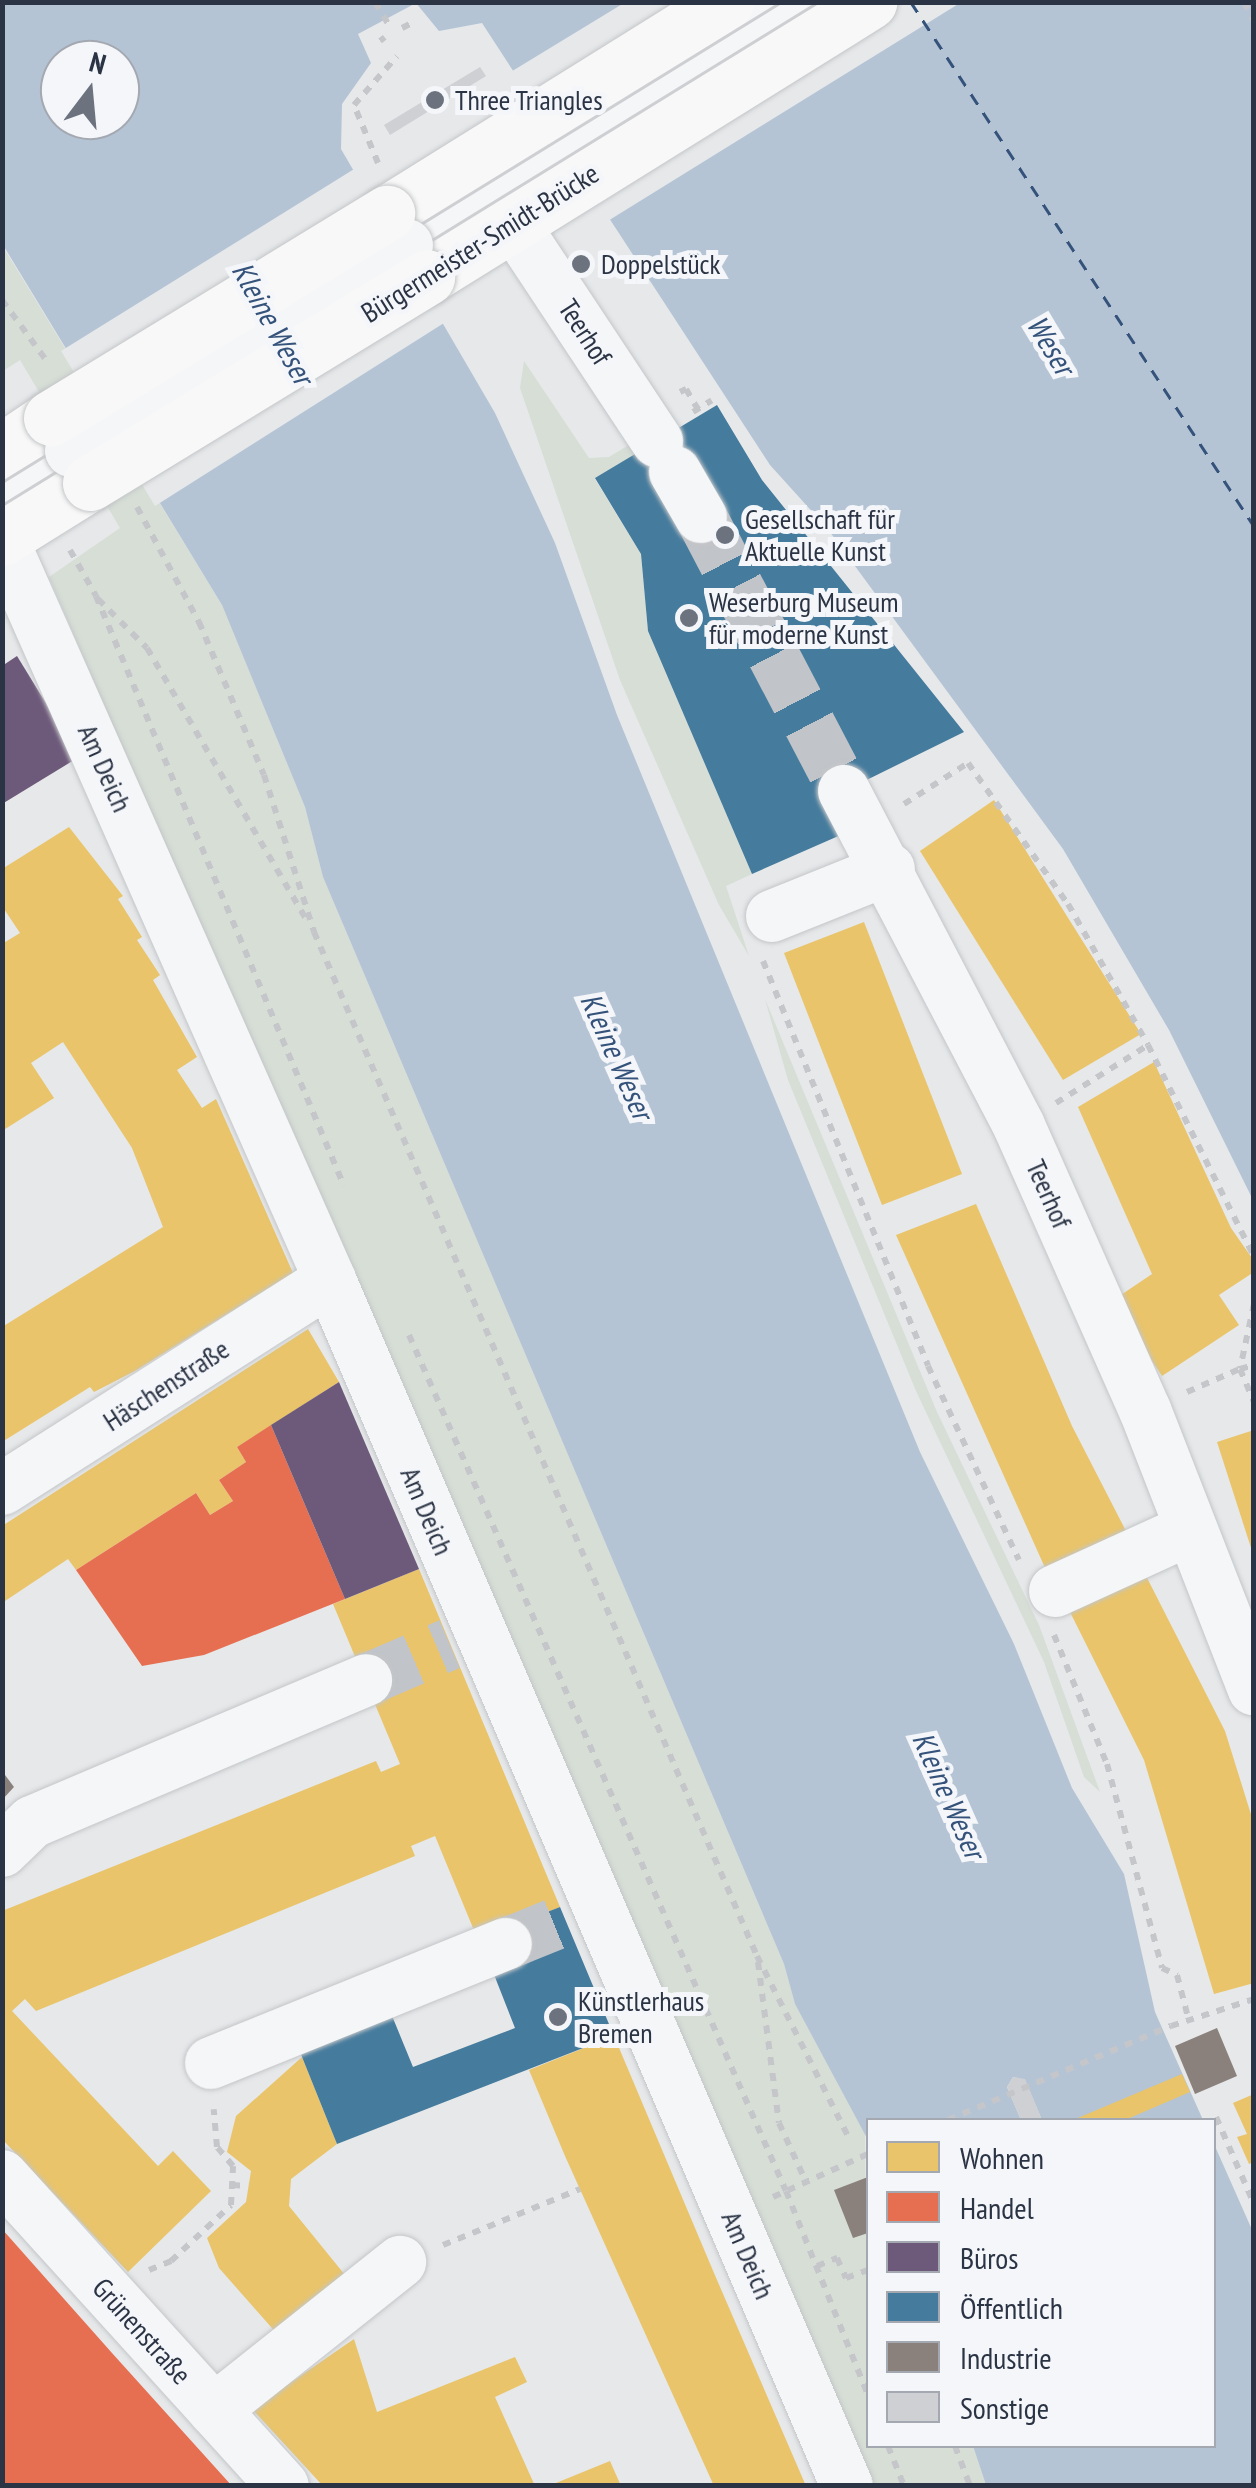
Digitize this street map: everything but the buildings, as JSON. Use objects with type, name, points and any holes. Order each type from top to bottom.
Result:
[{"type":"main road","name":"Bürgermeister-Smidt-Brücke","points":[[50,479],[407,245],[512,222],[559,150],[726,2]]},
{"type":"main road","name":"Bürgermeister-Smidt-Brücke","points":[[50,479],[559,150],[869,2]]},
{"type":"main road","points":[[2,451],[50,479]]},
{"type":"street","points":[[559,150],[800,2]]},
{"type":"street","name":"Teerhof","points":[[512,222],[666,457],[701,518]]},
{"type":"street","name":"Am Deich","points":[[50,479],[330,1280],[464,1638],[581,1914],[847,2486]]},
{"type":"street","points":[[764,929],[866,829]]},
{"type":"street","name":"Teerhof","points":[[866,829],[1019,1126],[1145,1410],[1254,1690]]},
{"type":"street","name":"Häschenstraße","points":[[2,1489],[330,1280]]},
{"type":"street","points":[[1044,1598],[1191,1529]]},
{"type":"street","points":[[2,1851],[32,1822],[366,1680]]},
{"type":"street","points":[[211,2063],[506,1944]]},
{"type":"street","name":"Grünenstraße","points":[[2,2176],[282,2486]]},
{"type":"street","points":[[214,2410],[400,2262]]},
{"type":"path","points":[[376,2],[390,26]]},
{"type":"path","points":[[1244,2],[1254,21]]},
{"type":"path","points":[[402,28],[412,23]]},
{"type":"path","points":[[366,143],[354,105],[396,56]]},
{"type":"path","points":[[2,300],[50,479],[350,1199]]},
{"type":"path","points":[[694,402],[702,415]]},
{"type":"path","points":[[50,479],[199,622],[264,774],[314,932],[757,1956],[850,2140]]},
{"type":"path","points":[[96,596],[146,648],[314,932]]},
{"type":"path","points":[[866,829],[968,763],[1068,904],[1148,1046],[1254,1257]]},
{"type":"path","points":[[764,929],[928,1366],[1044,1598],[1107,1764],[1162,1968],[1177,1975],[1189,2021]]},
{"type":"path","points":[[1019,1126],[1148,1046]]},
{"type":"path","points":[[1254,1304],[1240,1369],[1254,1402]]},
{"type":"path","points":[[404,1324],[786,2191],[866,2391]]},
{"type":"path","points":[[1145,1410],[1254,1365]]},
{"type":"path","points":[[757,1956],[779,2123],[806,2182]]},
{"type":"path","points":[[953,2118],[1171,2026],[1254,1999]]},
{"type":"path","points":[[114,2299],[142,2274],[172,2261],[230,2204],[233,2166],[217,2147],[211,2063]]},
{"type":"path","points":[[1216,2117],[1254,2204]]},
{"type":"path","points":[[786,2191],[866,2155]]},
{"type":"path","points":[[232,2186],[248,2186]]},
{"type":"path","points":[[400,2262],[580,2190]]},
{"type":"path","points":[[817,2266],[837,2258],[846,2278],[866,2271]]},
{"type":"path","points":[[889,2448],[904,2486]]},
{"type":"path","points":[[956,2448],[970,2486]]},
{"type":"shaded area","points":[[2,245],[222,605],[305,807],[323,877],[784,1964],[795,2004],[865,2132],[866,2448],[974,2448],[986,2485],[869,2485],[49,577],[120,528],[20,360],[3,371]]},
{"type":"shaded area","points":[[524,361],[589,458],[609,457],[632,443],[638,453],[595,479],[641,554],[648,631],[752,874],[726,886],[749,956],[719,905],[620,680],[520,388]]},
{"type":"shaded area","points":[[765,999],[937,1412],[1039,1625],[1100,1792],[1084,1777],[1044,1662],[916,1391],[788,1080]]},
{"type":"water","name":"Kleine Weser","points":[[3,3],[416,3],[358,34],[371,63],[342,104],[341,149],[495,413],[555,543],[617,715],[920,1452],[1014,1644],[1072,1788],[1124,1874],[1155,2012],[1202,2118],[1041,2118],[1025,2080],[1013,2077],[1007,2087],[1020,2118],[866,2118],[866,2136],[795,2004],[784,1964],[323,877],[305,807],[222,605],[3,245]]},
{"type":"water","name":"Weser","points":[[416,3],[1253,3],[1253,1200],[1169,1030],[1063,849],[827,528],[770,465],[482,23],[439,31]]},
{"type":"water","points":[[1216,2149],[1253,2232],[1253,2485],[986,2485],[974,2448],[1216,2448]]},
{"type":"pier","points":[[624,3],[960,3],[603,224],[509,73]]},
{"type":"pier","points":[[359,166],[444,323],[155,506],[61,351]]},
{"type":"ferry route","points":[[911,2],[1254,526]]},
{"type":"tunnel","points":[[701,517],[844,791]]},
{"type":"tunnel","points":[[366,1680],[450,1644]]},
{"type":"tunnel","points":[[506,1944],[565,1920]]},
{"type":"tram line","points":[[2,482],[781,2]]},
{"type":"tram line","points":[[2,505],[818,2]]},
{"type":"place","name":"Three Triangles","points":[[435,100]]},
{"type":"place","name":"Doppelstück","points":[[581,264]]},
{"type":"place","name":"Gesellschaft für Aktuelle Kunst","points":[[725,535]]},
{"type":"place","name":"Weserburg Museum für moderne Kunst","points":[[689,618]]},
{"type":"place","name":"Künstlerhaus Bremen","points":[[558,2017]]}]
